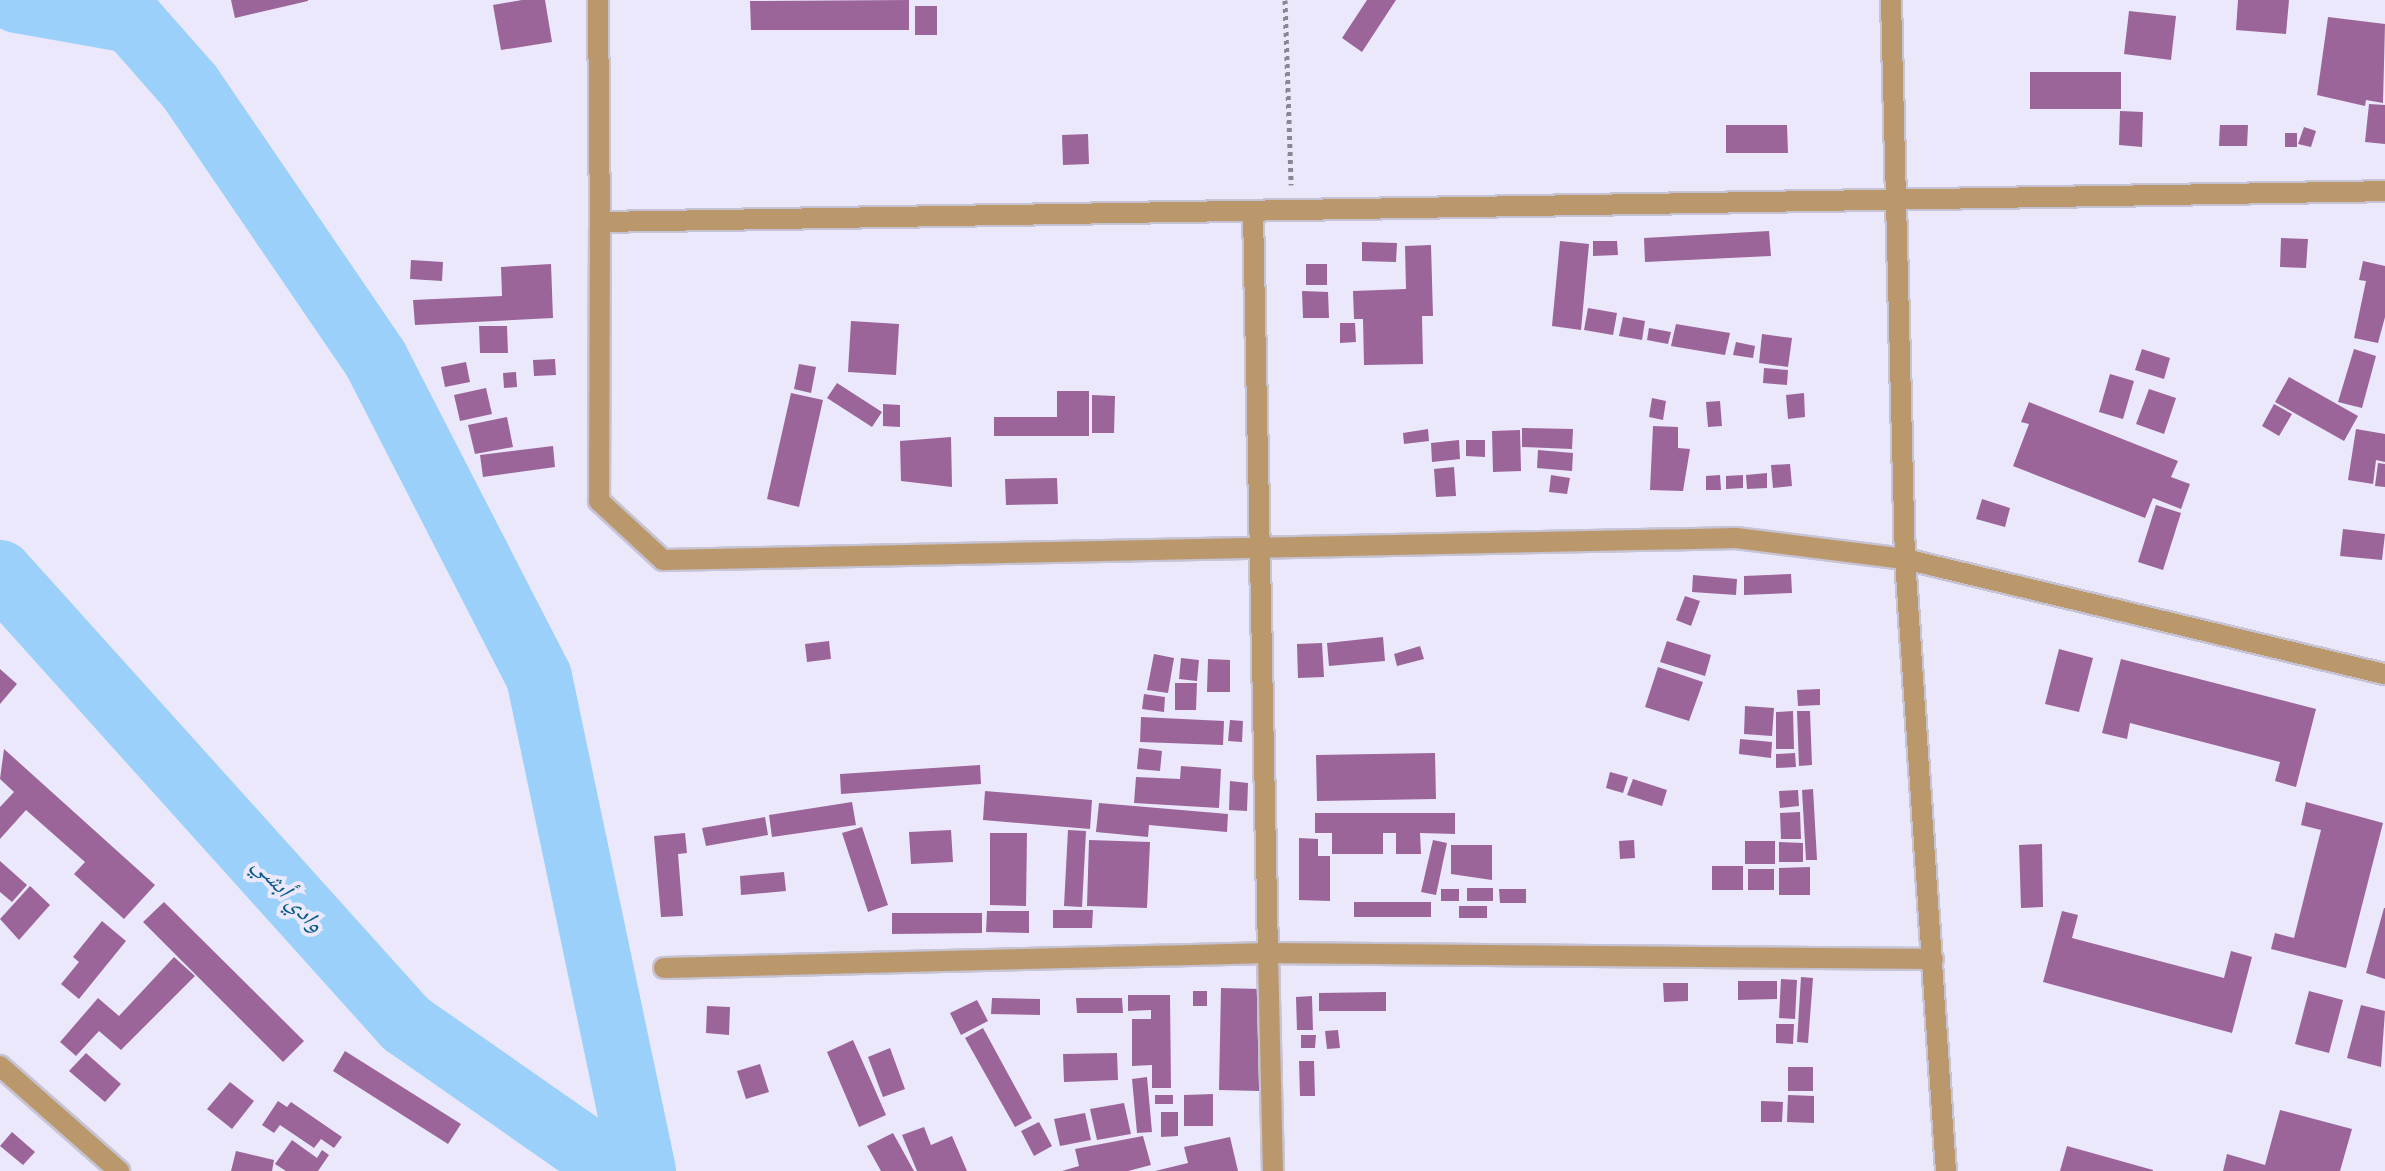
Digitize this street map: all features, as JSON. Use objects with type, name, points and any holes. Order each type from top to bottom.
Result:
[{"type":"street","points":[[598,0],[599,501],[663,560],[1736,538],[1905,559],[2385,674]]},
{"type":"street","points":[[1891,0],[1905,559],[1946,1171]]},
{"type":"street","points":[[600,222],[2385,191]]},
{"type":"street","points":[[1253,212],[1273,1171]]},
{"type":"street","points":[[664,968],[1268,953],[1933,959]]},
{"type":"street","points":[[0,1066],[119,1171]]},
{"type":"path","points":[[1285,0],[1292,210]]},
{"type":"building","points":[[231,0],[308,0],[308,1],[235,18]]},
{"type":"building","points":[[545,0],[552,42],[501,50],[493,5]]},
{"type":"building","points":[[909,0],[909,30],[751,30],[750,1]]},
{"type":"building","points":[[1367,0],[1396,0],[1362,52],[1342,38]]},
{"type":"building","points":[[2238,0],[2289,0],[2286,34],[2236,30]]},
{"type":"building","points":[[915,6],[937,6],[937,35],[915,35]]},
{"type":"building","points":[[2129,11],[2176,16],[2171,60],[2124,54]]},
{"type":"building","points":[[2328,17],[2385,24],[2383,103],[2366,100],[2365,106],[2317,95]]},
{"type":"building","points":[[2030,72],[2121,72],[2121,109],[2030,109]]},
{"type":"building","points":[[2369,104],[2385,105],[2385,144],[2365,142]]},
{"type":"building","points":[[2120,111],[2143,112],[2142,147],[2119,145]]},
{"type":"building","points":[[1726,125],[1787,125],[1788,153],[1726,153]]},
{"type":"building","points":[[2220,125],[2248,125],[2247,146],[2219,146]]},
{"type":"building","points":[[2304,127],[2316,131],[2311,147],[2298,144]]},
{"type":"building","points":[[2285,133],[2297,133],[2297,147],[2285,147]]},
{"type":"building","points":[[1088,134],[1089,164],[1063,165],[1062,135]]},
{"type":"building","points":[[1769,231],[1771,256],[1645,262],[1644,238]]},
{"type":"building","points":[[2281,238],[2308,239],[2306,268],[2280,267]]},
{"type":"building","points":[[1560,241],[1589,244],[1581,330],[1552,326]]},
{"type":"building","points":[[1593,241],[1617,241],[1618,255],[1593,256]]},
{"type":"building","points":[[1362,242],[1397,243],[1396,262],[1362,261]]},
{"type":"building","points":[[1431,245],[1433,316],[1422,316],[1423,364],[1364,365],[1363,319],[1354,319],[1353,291],[1406,289],[1405,246]]},
{"type":"building","points":[[411,260],[443,262],[442,281],[410,279]]},
{"type":"building","points":[[2363,261],[2385,266],[2385,317],[2378,343],[2354,338],[2366,281],[2359,280]]},
{"type":"building","points":[[551,264],[553,318],[415,325],[413,300],[502,296],[501,267]]},
{"type":"building","points":[[1306,264],[1327,264],[1327,285],[1306,285]]},
{"type":"building","points":[[1302,291],[1328,292],[1329,318],[1303,318]]},
{"type":"building","points":[[1588,308],[1617,313],[1613,335],[1584,330]]},
{"type":"building","points":[[1623,317],[1645,321],[1642,340],[1619,336]]},
{"type":"building","points":[[851,321],[899,324],[896,375],[848,372]]},
{"type":"building","points":[[1340,323],[1355,323],[1356,342],[1340,343]]},
{"type":"building","points":[[1676,324],[1730,333],[1725,355],[1671,346]]},
{"type":"building","points":[[479,326],[507,326],[508,353],[480,353]]},
{"type":"building","points":[[1649,328],[1671,332],[1668,344],[1647,340]]},
{"type":"building","points":[[1762,334],[1792,338],[1788,367],[1759,363]]},
{"type":"building","points":[[1736,342],[1755,346],[1753,358],[1733,355]]},
{"type":"building","points":[[2142,349],[2170,358],[2164,379],[2135,370]]},
{"type":"building","points":[[2354,349],[2376,356],[2362,408],[2338,402]]},
{"type":"building","points":[[555,359],[556,375],[534,376],[533,360]]},
{"type":"building","points":[[466,362],[470,382],[445,387],[441,367]]},
{"type":"building","points":[[799,364],[816,367],[811,393],[794,389]]},
{"type":"building","points":[[1764,368],[1788,370],[1787,385],[1763,383]]},
{"type":"building","points":[[516,372],[517,387],[504,388],[503,373]]},
{"type":"building","points":[[2110,374],[2134,381],[2123,419],[2099,412]]},
{"type":"building","points":[[2289,377],[2358,416],[2344,441],[2275,402]]},
{"type":"building","points":[[837,383],[882,412],[872,427],[827,398]]},
{"type":"building","points":[[486,388],[492,414],[460,421],[454,395]]},
{"type":"building","points":[[2149,389],[2176,398],[2164,434],[2136,424]]},
{"type":"building","points":[[1057,391],[1089,391],[1089,436],[994,436],[994,417],[1057,417]]},
{"type":"building","points":[[791,393],[823,400],[799,507],[767,499]]},
{"type":"building","points":[[1804,393],[1805,417],[1788,419],[1786,395]]},
{"type":"building","points":[[1092,395],[1115,396],[1114,433],[1092,433]]},
{"type":"building","points":[[1652,398],[1666,401],[1663,420],[1649,417]]},
{"type":"building","points":[[1720,401],[1722,426],[1708,427],[1706,402]]},
{"type":"building","points":[[2029,402],[2178,461],[2171,477],[2190,484],[2181,509],[2153,498],[2145,518],[2013,466],[2029,424],[2021,422]]},
{"type":"building","points":[[883,404],[900,405],[900,427],[883,426]]},
{"type":"building","points":[[2274,404],[2292,414],[2279,436],[2262,426]]},
{"type":"building","points":[[507,417],[513,447],[475,454],[468,425]]},
{"type":"building","points":[[1653,426],[1678,427],[1678,448],[1690,449],[1683,491],[1650,490]]},
{"type":"building","points":[[1522,428],[1573,429],[1572,449],[1522,447]]},
{"type":"building","points":[[1428,429],[1429,441],[1404,444],[1403,433]]},
{"type":"building","points":[[2356,429],[2385,434],[2385,462],[2376,460],[2373,484],[2348,480]]},
{"type":"building","points":[[1520,430],[1521,471],[1493,472],[1492,431]]},
{"type":"building","points":[[951,437],[952,487],[901,481],[900,441]]},
{"type":"building","points":[[1459,440],[1460,459],[1432,462],[1431,443]]},
{"type":"building","points":[[1466,440],[1485,440],[1485,457],[1466,456]]},
{"type":"building","points":[[553,446],[555,467],[483,477],[480,455]]},
{"type":"building","points":[[1538,450],[1573,453],[1572,471],[1537,468]]},
{"type":"building","points":[[2378,463],[2385,464],[2385,487],[2375,486]]},
{"type":"building","points":[[1790,464],[1792,486],[1773,488],[1771,465]]},
{"type":"building","points":[[1454,467],[1456,496],[1436,497],[1434,469]]},
{"type":"building","points":[[1767,473],[1767,488],[1747,489],[1746,475]]},
{"type":"building","points":[[1551,475],[1570,478],[1567,494],[1549,492]]},
{"type":"building","points":[[1720,475],[1721,490],[1706,490],[1706,476]]},
{"type":"building","points":[[1743,475],[1743,488],[1726,489],[1726,476]]},
{"type":"building","points":[[1057,478],[1058,504],[1006,505],[1005,479]]},
{"type":"building","points":[[1982,499],[2010,508],[2005,527],[1976,519]]},
{"type":"building","points":[[2156,505],[2181,513],[2163,570],[2138,562]]},
{"type":"building","points":[[2343,529],[2385,534],[2382,560],[2340,556]]},
{"type":"building","points":[[1791,574],[1792,593],[1744,595],[1744,576]]},
{"type":"building","points":[[1693,575],[1737,579],[1736,595],[1692,592]]},
{"type":"building","points":[[1685,596],[1700,601],[1691,626],[1676,620]]},
{"type":"building","points":[[1383,637],[1385,661],[1329,666],[1327,643]]},
{"type":"building","points":[[829,641],[831,659],[807,662],[805,644]]},
{"type":"building","points":[[1667,641],[1711,655],[1705,676],[1660,662]]},
{"type":"building","points":[[1322,643],[1324,677],[1298,678],[1297,644]]},
{"type":"building","points":[[1420,646],[1424,659],[1397,666],[1394,654]]},
{"type":"building","points":[[2059,649],[2093,658],[2079,712],[2045,704]]},
{"type":"building","points":[[1154,654],[1174,658],[1168,693],[1147,690]]},
{"type":"building","points":[[1181,658],[1199,660],[1197,681],[1179,679]]},
{"type":"building","points":[[1208,659],[1230,660],[1230,692],[1207,692]]},
{"type":"building","points":[[2121,659],[2316,709],[2296,787],[2275,781],[2280,762],[2130,723],[2127,739],[2102,733]]},
{"type":"building","points":[[1658,667],[1703,682],[1689,721],[1645,707]]},
{"type":"building","points":[[0,669],[17,684],[0,704]]},
{"type":"building","points":[[1175,683],[1197,683],[1196,710],[1175,710]]},
{"type":"building","points":[[1820,689],[1820,705],[1798,706],[1797,690]]},
{"type":"building","points":[[1144,694],[1165,697],[1164,712],[1142,709]]},
{"type":"building","points":[[1745,706],[1774,708],[1772,736],[1744,734]]},
{"type":"building","points":[[1793,711],[1794,749],[1776,749],[1776,712]]},
{"type":"building","points":[[1797,711],[1810,711],[1812,765],[1799,766]]},
{"type":"building","points":[[1141,717],[1224,721],[1223,745],[1140,742]]},
{"type":"building","points":[[1230,720],[1243,721],[1242,742],[1228,741]]},
{"type":"building","points":[[1740,739],[1772,742],[1771,758],[1739,754]]},
{"type":"building","points":[[1139,748],[1162,751],[1160,771],[1137,769]]},
{"type":"building","points":[[4,749],[155,885],[124,919],[74,874],[85,862],[26,810],[0,839],[0,807],[14,792],[0,779]]},
{"type":"building","points":[[1435,753],[1436,799],[1317,801],[1316,755]]},
{"type":"building","points":[[1795,753],[1796,767],[1776,768],[1776,754]]},
{"type":"building","points":[[980,765],[981,784],[841,794],[840,774]]},
{"type":"building","points":[[1181,766],[1221,769],[1219,808],[1134,803],[1136,777],[1180,779]]},
{"type":"building","points":[[1610,772],[1628,777],[1623,793],[1606,788]]},
{"type":"building","points":[[1633,779],[1667,790],[1662,806],[1627,795]]},
{"type":"building","points":[[1230,781],[1248,783],[1247,811],[1229,810]]},
{"type":"building","points":[[1813,789],[1817,860],[1806,860],[1802,790]]},
{"type":"building","points":[[1798,790],[1799,806],[1780,808],[1779,791]]},
{"type":"building","points":[[985,791],[1092,800],[1090,829],[983,820]]},
{"type":"building","points":[[852,802],[856,825],[772,837],[769,815]]},
{"type":"building","points":[[2306,802],[2383,823],[2346,968],[2271,949],[2275,933],[2294,938],[2321,830],[2301,825]]},
{"type":"building","points":[[1099,803],[1228,814],[1227,832],[1149,825],[1148,837],[1096,832]]},
{"type":"building","points":[[1800,812],[1801,839],[1781,839],[1780,813]]},
{"type":"building","points":[[1315,813],[1455,813],[1455,834],[1420,833],[1421,854],[1396,854],[1396,833],[1383,833],[1383,854],[1332,854],[1332,833],[1315,833]]},
{"type":"building","points":[[765,817],[768,835],[706,846],[702,828]]},
{"type":"building","points":[[862,827],[888,905],[868,912],[842,833]]},
{"type":"building","points":[[951,830],[953,862],[911,864],[909,832]]},
{"type":"building","points":[[1068,830],[1086,831],[1082,907],[1064,906]]},
{"type":"building","points":[[685,833],[687,853],[678,854],[683,916],[661,917],[654,836]]},
{"type":"building","points":[[990,833],[1027,833],[1026,906],[990,905]]},
{"type":"building","points":[[1299,838],[1318,839],[1318,856],[1330,856],[1330,901],[1299,900]]},
{"type":"building","points":[[1089,840],[1150,842],[1147,908],[1087,906]]},
{"type":"building","points":[[1433,840],[1447,843],[1436,895],[1421,892]]},
{"type":"building","points":[[1634,840],[1635,858],[1620,859],[1619,841]]},
{"type":"building","points":[[1745,841],[1775,841],[1775,864],[1745,864]]},
{"type":"building","points":[[1779,842],[1803,843],[1803,862],[1779,862]]},
{"type":"building","points":[[2042,844],[2043,907],[2021,908],[2019,845]]},
{"type":"building","points":[[1451,845],[1492,845],[1492,880],[1451,874]]},
{"type":"building","points":[[0,861],[27,885],[12,902],[0,892]]},
{"type":"building","points":[[1712,866],[1743,866],[1743,890],[1712,890]]},
{"type":"building","points":[[1810,867],[1810,895],[1779,895],[1779,868]]},
{"type":"building","points":[[1748,869],[1774,869],[1774,890],[1748,890]]},
{"type":"building","points":[[784,872],[786,891],[741,895],[740,876]]},
{"type":"building","points":[[30,886],[50,905],[19,940],[0,919]]},
{"type":"building","points":[[1467,888],[1493,888],[1493,901],[1467,901]]},
{"type":"building","points":[[1441,889],[1459,889],[1459,901],[1441,901]]},
{"type":"building","points":[[1499,889],[1526,889],[1526,903],[1500,903]]},
{"type":"building","points":[[164,902],[304,1041],[283,1062],[143,922]]},
{"type":"building","points":[[1354,902],[1431,902],[1431,917],[1354,917]]},
{"type":"building","points":[[1459,906],[1487,906],[1487,918],[1459,918]]},
{"type":"building","points":[[2385,908],[2385,979],[2366,973]]},
{"type":"building","points":[[1053,910],[1093,910],[1092,928],[1053,928]]},
{"type":"building","points":[[987,911],[1029,911],[1029,933],[986,932]]},
{"type":"building","points":[[2062,911],[2078,915],[2072,938],[2224,978],[2231,951],[2252,957],[2232,1033],[2043,982]]},
{"type":"building","points":[[892,913],[982,913],[982,933],[892,934]]},
{"type":"building","points":[[102,921],[126,941],[79,999],[61,984],[79,962],[73,957]]},
{"type":"building","points":[[174,957],[195,976],[121,1050],[99,1031],[76,1056],[60,1042],[98,998],[119,1016]]},
{"type":"building","points":[[1801,977],[1813,978],[1808,1043],[1797,1042]]},
{"type":"building","points":[[1781,979],[1797,980],[1795,1019],[1779,1018]]},
{"type":"building","points":[[1738,981],[1777,981],[1777,999],[1738,1000]]},
{"type":"building","points":[[1663,983],[1688,983],[1688,1001],[1664,1002]]},
{"type":"building","points":[[1221,988],[1261,989],[1259,1091],[1219,1090]]},
{"type":"building","points":[[1193,991],[1207,991],[1207,1006],[1193,1006]]},
{"type":"building","points":[[2309,991],[2343,1000],[2329,1053],[2295,1044]]},
{"type":"building","points":[[1386,992],[1386,1011],[1319,1011],[1319,993]]},
{"type":"building","points":[[1128,995],[1170,995],[1171,1088],[1152,1088],[1152,1065],[1132,1066],[1132,1019],[1151,1019],[1151,1010],[1128,1011]]},
{"type":"building","points":[[1312,996],[1313,1030],[1297,1030],[1296,997]]},
{"type":"building","points":[[992,998],[1040,999],[1040,1015],[991,1014]]},
{"type":"building","points":[[1076,998],[1122,998],[1123,1013],[1077,1013]]},
{"type":"building","points":[[977,1000],[988,1021],[961,1035],[950,1013]]},
{"type":"building","points":[[2361,1005],[2385,1011],[2381,1067],[2347,1058]]},
{"type":"building","points":[[707,1006],[730,1007],[729,1035],[706,1033]]},
{"type":"building","points":[[1776,1024],[1794,1024],[1793,1044],[1776,1043]]},
{"type":"building","points":[[983,1028],[1032,1118],[1015,1127],[965,1038]]},
{"type":"building","points":[[1338,1030],[1340,1048],[1327,1049],[1325,1031]]},
{"type":"building","points":[[1301,1035],[1316,1035],[1315,1048],[1301,1048]]},
{"type":"building","points":[[853,1040],[886,1115],[859,1127],[827,1052]]},
{"type":"building","points":[[890,1048],[905,1089],[883,1097],[868,1057]]},
{"type":"building","points":[[345,1051],[461,1124],[448,1144],[333,1071]]},
{"type":"building","points":[[86,1053],[121,1084],[105,1102],[69,1071]]},
{"type":"building","points":[[1117,1053],[1118,1080],[1064,1082],[1063,1054]]},
{"type":"building","points":[[1299,1061],[1314,1061],[1315,1096],[1300,1096]]},
{"type":"building","points":[[760,1064],[769,1092],[746,1099],[737,1071]]},
{"type":"building","points":[[1788,1067],[1813,1067],[1813,1091],[1788,1091]]},
{"type":"building","points":[[1147,1077],[1152,1132],[1137,1133],[1132,1079]]},
{"type":"building","points":[[230,1082],[254,1101],[232,1129],[207,1109]]},
{"type":"building","points":[[1213,1094],[1213,1126],[1184,1126],[1184,1095]]},
{"type":"building","points":[[1155,1095],[1173,1095],[1173,1104],[1155,1104]]},
{"type":"building","points":[[1788,1095],[1814,1096],[1814,1123],[1787,1122]]},
{"type":"building","points":[[278,1101],[287,1107],[291,1102],[342,1137],[334,1148],[321,1139],[314,1148],[280,1125],[274,1133],[262,1125]]},
{"type":"building","points":[[1761,1101],[1783,1102],[1782,1122],[1761,1122]]},
{"type":"building","points":[[1124,1103],[1131,1134],[1097,1140],[1090,1109]]},
{"type":"building","points":[[2280,1110],[2352,1129],[2340,1171],[2223,1171],[2227,1154],[2265,1165]]},
{"type":"building","points":[[1161,1112],[1178,1112],[1178,1136],[1161,1137]]},
{"type":"building","points":[[1085,1113],[1091,1140],[1060,1146],[1054,1119]]},
{"type":"building","points":[[1039,1122],[1052,1146],[1034,1156],[1021,1131]]},
{"type":"building","points":[[924,1127],[931,1145],[952,1136],[967,1171],[917,1171],[902,1135]]},
{"type":"building","points":[[12,1132],[35,1152],[23,1165],[0,1146]]},
{"type":"building","points":[[893,1133],[914,1171],[881,1171],[867,1146]]},
{"type":"building","points":[[1143,1136],[1151,1165],[1128,1171],[1062,1171],[1079,1166],[1075,1149]]},
{"type":"building","points":[[1230,1137],[1238,1171],[1155,1171],[1188,1163],[1184,1147]]},
{"type":"building","points":[[292,1140],[317,1158],[322,1150],[329,1155],[318,1171],[286,1171],[275,1164]]},
{"type":"building","points":[[2067,1146],[2153,1170],[2153,1171],[2060,1171]]},
{"type":"building","points":[[236,1151],[274,1160],[272,1171],[231,1171]]},
{"type":"waterway","points":[[17,0],[131,20],[190,87],[376,360],[539,677],[643,1171]]},
{"type":"waterway","name":"وادي أبشي","points":[[0,573],[406,1024],[617,1171]]}]
